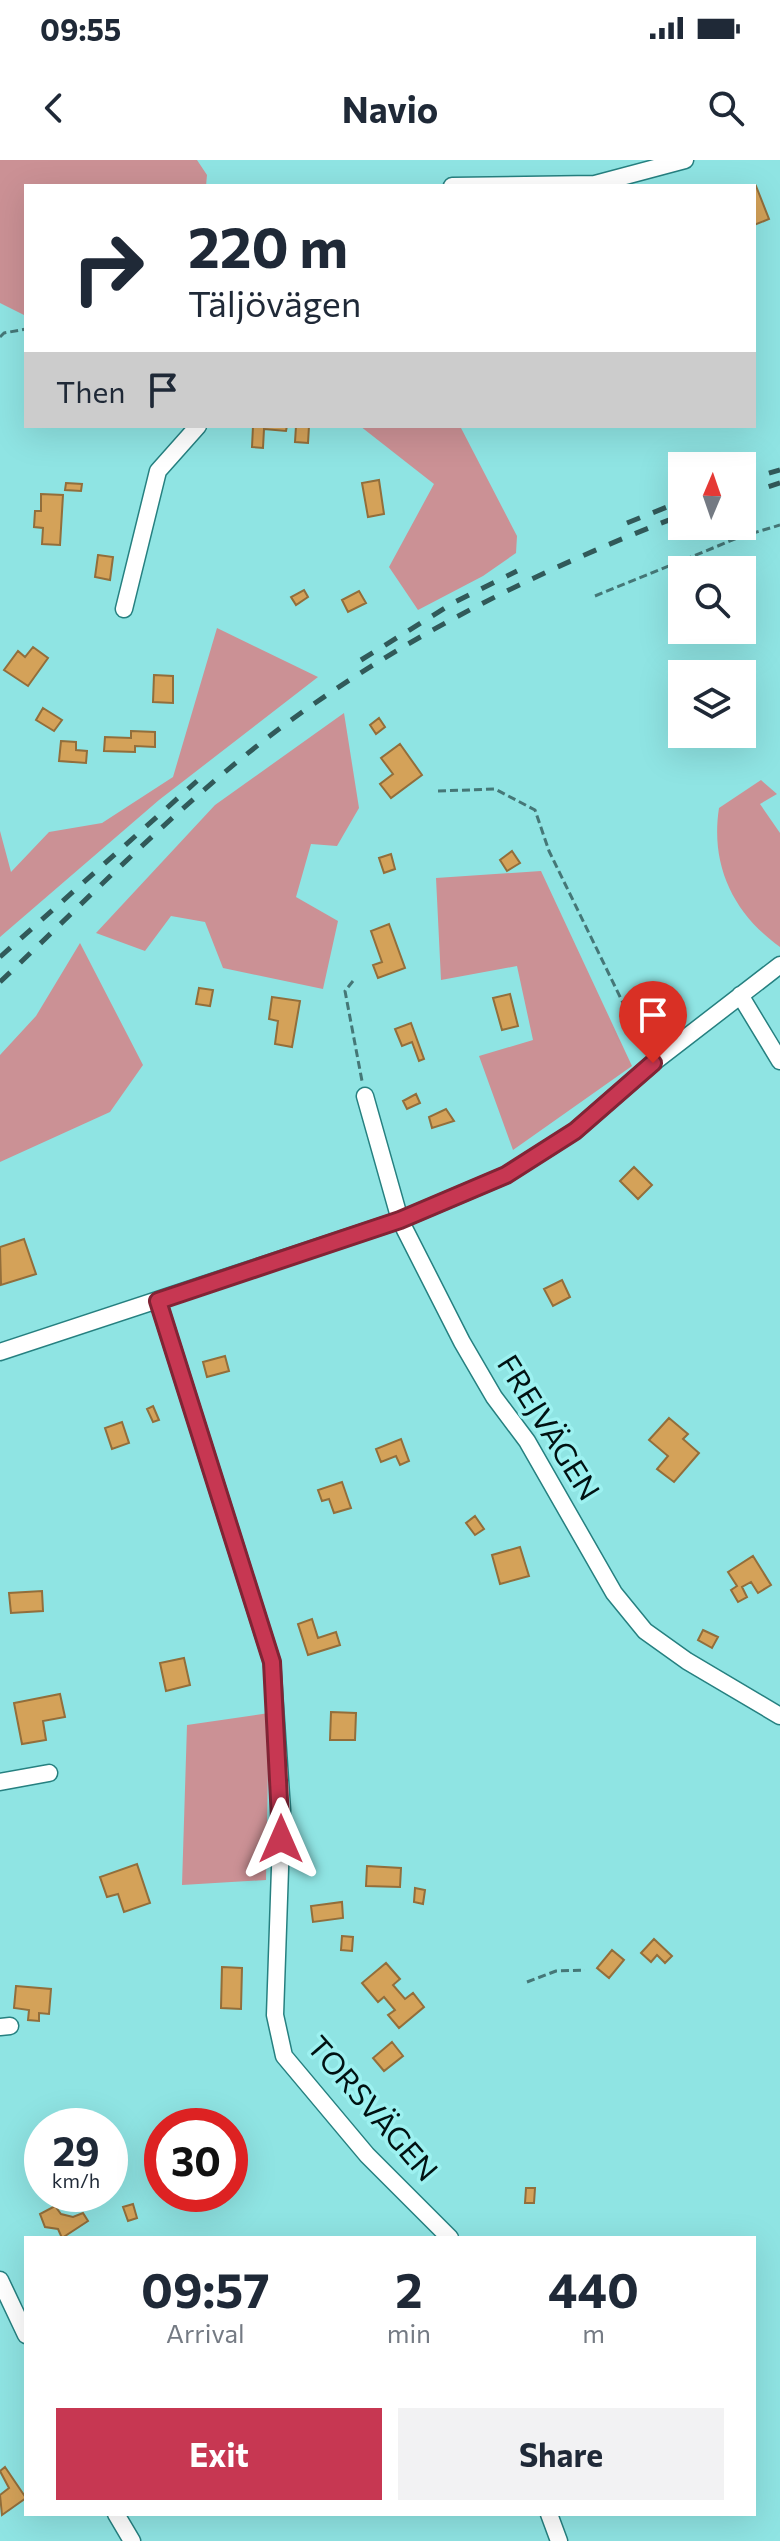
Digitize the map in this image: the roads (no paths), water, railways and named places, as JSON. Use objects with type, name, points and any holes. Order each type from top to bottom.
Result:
[{"type":"street","points":[[595,184],[685,160]]},
{"type":"street","points":[[124,609],[158,471],[196,428]]},
{"type":"street","points":[[0,1352],[400,1220],[506,1175],[575,1131],[653,1063],[780,965]]},
{"type":"street","points":[[740,995],[780,1061]]},
{"type":"street","name":"FREJVÄGEN","points":[[365,1096],[400,1220],[462,1342],[494,1397],[527,1441],[614,1593],[645,1631],[780,1716]]},
{"type":"street","name":"TORSVÄGEN","points":[[158,1301],[272,1662],[282,1810],[275,2015],[284,2056],[367,2155],[448,2236]]},
{"type":"street","points":[[0,1782],[49,1773]]},
{"type":"street","points":[[0,2280],[24,2331]]},
{"type":"street","points":[[117,2516],[132,2541]]},
{"type":"street","points":[[550,2516],[559,2541]]},
{"type":"railway","points":[[756,477],[780,470]]},
{"type":"railway","points":[[756,491],[780,483]]},
{"type":"railway","points":[[627,523],[668,507]]},
{"type":"railway","points":[[0,982],[209,786],[245,755],[329,693],[475,607],[577,558],[668,521]]},
{"type":"railway","points":[[361,660],[453,603],[517,571]]},
{"type":"railway","points":[[0,957],[197,781]]}]
